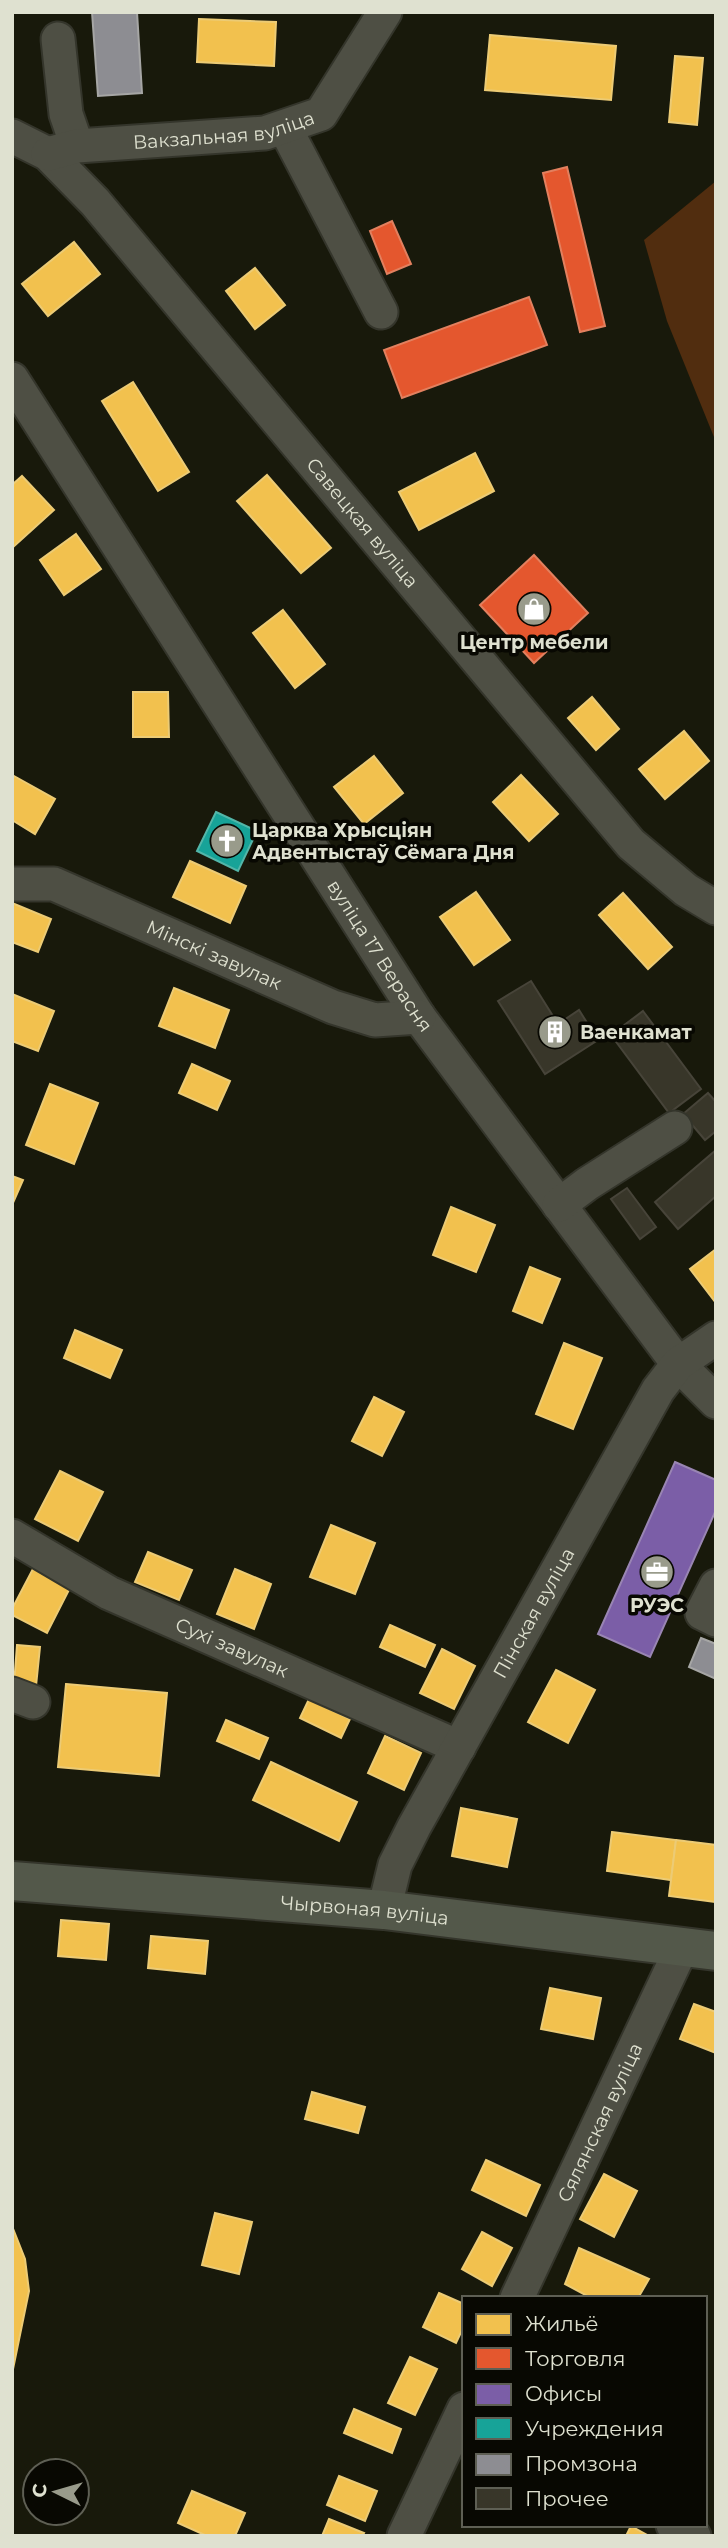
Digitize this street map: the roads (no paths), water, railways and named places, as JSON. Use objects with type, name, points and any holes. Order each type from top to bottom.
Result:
[{"type":"main road","name":"Чырвоная вуліца","points":[[12,1881],[383,1910],[699,1949]]},
{"type":"street","name":"Вакзальная вуліца","points":[[63,150],[265,133],[321,114],[385,12]]},
{"type":"street","points":[[58,39],[66,114],[63,150]]},
{"type":"street","points":[[285,128],[380,312]]},
{"type":"street","name":"Савецкая вуліца","points":[[12,136],[63,150],[95,202],[631,844],[686,891],[716,908]]},
{"type":"street","name":"вуліца 17 Верасня","points":[[12,379],[419,1017],[678,1364],[716,1402]]},
{"type":"street","name":"Мінскі завулак","points":[[12,884],[54,884],[333,1007],[375,1020],[419,1017]]},
{"type":"street","points":[[559,1205],[675,1128]]},
{"type":"street","name":"Пінская вуліца","points":[[383,1910],[395,1865],[658,1390],[678,1364],[716,1338]]},
{"type":"street","name":"Сухі завулак","points":[[12,1536],[109,1593],[459,1747]]},
{"type":"street","points":[[716,1586],[702,1613],[716,1620]]},
{"type":"street","name":"Сялянская вуліца","points":[[518,2296],[699,1949]]},
{"type":"street","points":[[404,2536],[462,2416]]},
{"type":"street","points":[[677,2527],[694,2536]]},
{"type":"place","name":"Центр мебели","points":[[534,609]]},
{"type":"place","name":"Царква Хрысціян Адвентыстаў Сёмага Дня","points":[[227,841]]},
{"type":"place","name":"Ваенкамат","points":[[555,1032]]},
{"type":"place","name":"РУЭС","points":[[657,1572]]}]
